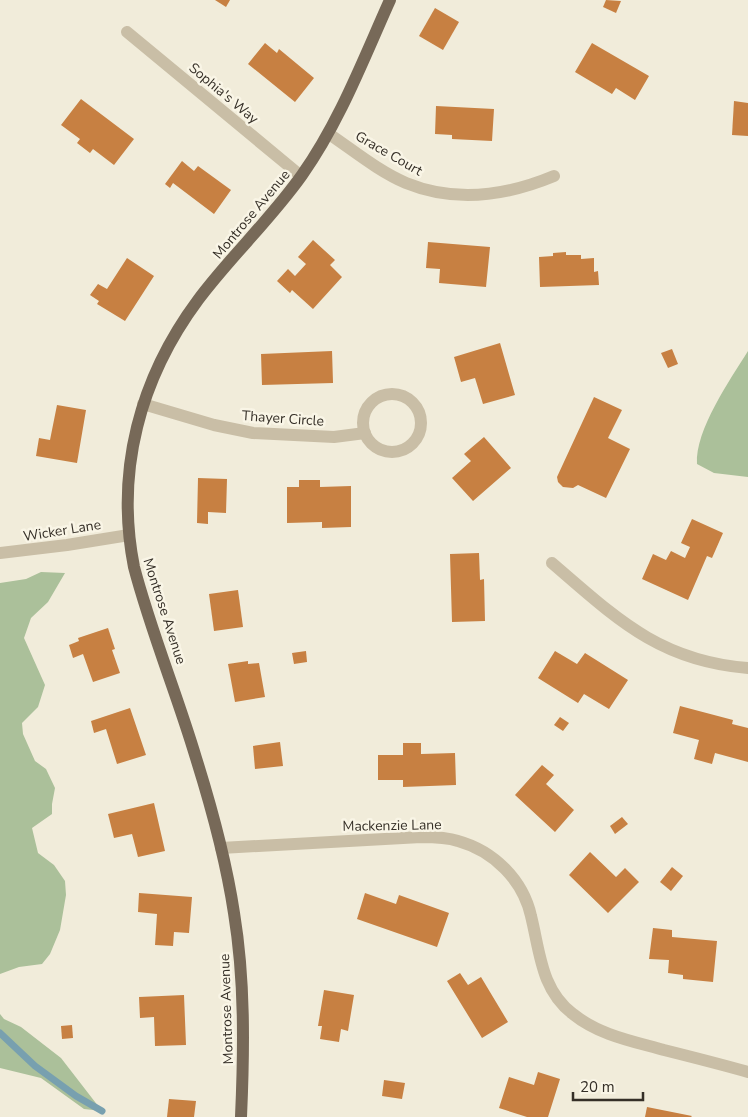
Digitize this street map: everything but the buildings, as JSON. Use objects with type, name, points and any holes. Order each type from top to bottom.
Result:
[{"type":"main road","name":"Montrose Avenue","points":[[241,1117],[244,1018],[241,963],[234,913],[221,848],[196,759],[132,559],[127,504],[132,447],[149,385],[160,360],[199,299],[301,176],[329,134],[349,94],[390,0]]},
{"type":"street","name":"Sophia's Way","points":[[127,32],[301,176]]},
{"type":"street","name":"Grace Court","points":[[329,134],[376,166],[404,182],[443,194],[469,196],[500,193],[530,186],[554,176]]},
{"type":"street","points":[[393,394],[404,397],[413,404],[419,413],[421,424],[418,435],[412,444],[402,450],[391,452],[380,449],[370,443],[365,433],[363,422],[365,411],[372,402],[382,396],[393,394]]},
{"type":"street","name":"Thayer Circle","points":[[143,404],[214,425],[253,433],[334,436],[365,433]]},
{"type":"street","name":"Wicker Lane","points":[[0,554],[129,535]]},
{"type":"street","points":[[552,563],[608,611],[648,639],[694,658],[718,664],[748,668]]},
{"type":"street","name":"Mackenzie Lane","points":[[221,848],[421,837],[447,838],[466,843],[497,861],[518,882],[531,913],[542,969],[547,982],[560,1002],[572,1014],[616,1037],[748,1072]]},
{"type":"green space","points":[[748,351],[748,477],[714,473],[697,464],[702,436],[723,391]]},
{"type":"green space","points":[[41,572],[65,573],[48,602],[31,618],[24,638],[45,685],[38,707],[22,723],[23,734],[35,761],[46,769],[55,788],[52,814],[32,828],[38,853],[54,865],[65,881],[66,895],[60,930],[50,954],[42,964],[19,967],[0,974],[0,583],[26,579]]},
{"type":"green space","points":[[0,1014],[4,1019],[21,1027],[61,1058],[102,1111],[84,1109],[41,1078],[0,1068]]},
{"type":"waterway","points":[[0,1033],[35,1066],[76,1096],[102,1111]]}]
